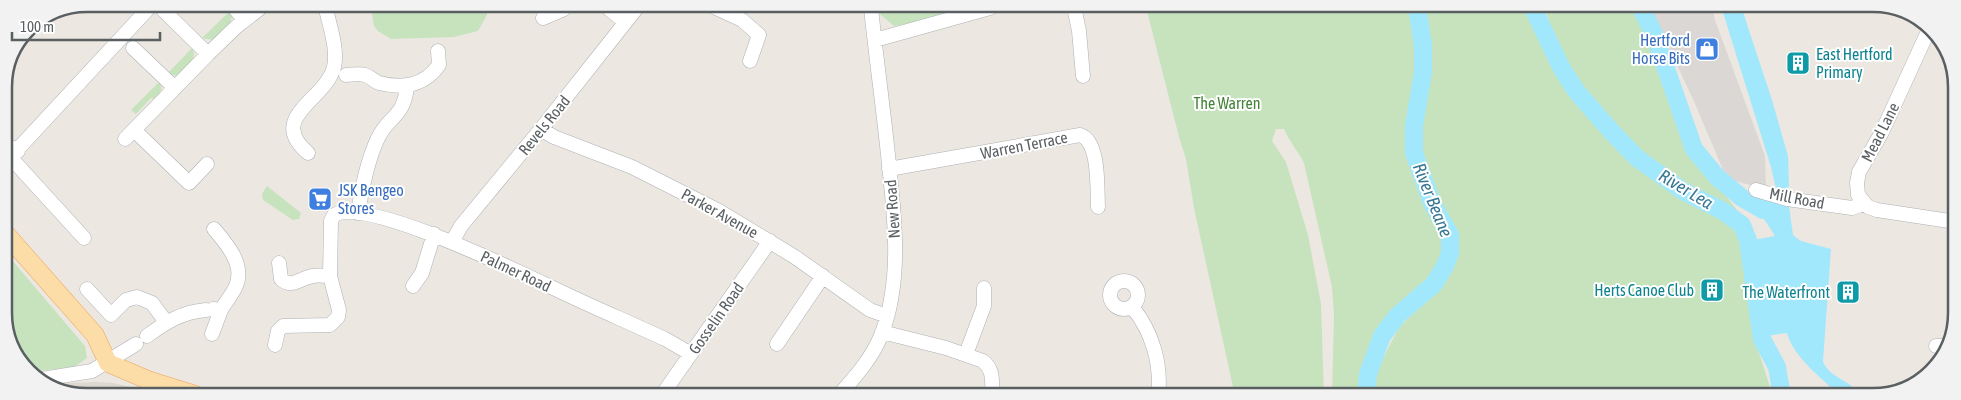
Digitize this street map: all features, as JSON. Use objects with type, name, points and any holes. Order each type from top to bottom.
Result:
[{"type":"main road","points":[[12,241],[95,335],[108,363],[148,380],[174,388]]},
{"type":"street","points":[[13,156],[145,12]]},
{"type":"street","points":[[165,12],[208,54]]},
{"type":"street","points":[[308,153],[295,139],[293,124],[332,72],[334,55],[327,12]]},
{"type":"street","points":[[543,18],[557,12]]},
{"type":"street","points":[[613,12],[625,22]]},
{"type":"street","name":"Revels Road","points":[[452,242],[461,226],[541,129],[633,12]]},
{"type":"street","points":[[725,12],[742,20],[759,36],[750,61]]},
{"type":"street","name":"New Road","points":[[844,388],[872,353],[882,332],[887,316],[894,266],[889,169],[872,12]]},
{"type":"street","points":[[875,40],[976,12]]},
{"type":"street","points":[[1075,12],[1079,31],[1083,76]]},
{"type":"street","points":[[207,164],[189,183],[130,134],[208,54],[240,15]]},
{"type":"street","name":"Mead Lane","points":[[1857,183],[1859,172],[1882,132],[1927,34]]},
{"type":"street","points":[[133,48],[175,88]]},
{"type":"street","points":[[346,75],[362,74],[380,83],[407,86],[425,80],[432,74],[439,65],[438,51]]},
{"type":"street","points":[[358,213],[376,143],[402,107],[407,86]]},
{"type":"street","name":"Parker Avenue","points":[[541,129],[554,137],[632,167],[719,211],[770,241],[870,310],[887,316]]},
{"type":"street","name":"Warren Terrace","points":[[889,169],[1080,135],[1087,138],[1094,151],[1098,208]]},
{"type":"street","points":[[13,160],[84,238]]},
{"type":"street","points":[[1857,183],[1858,195],[1864,204]]},
{"type":"street","name":"Mill Road","points":[[1837,205],[1846,192],[1857,183]]},
{"type":"street","name":"Mill Road","points":[[1756,190],[1781,198],[1852,208],[1864,204],[1877,210],[1948,221]]},
{"type":"street","name":"Palmer Road","points":[[330,276],[331,221],[334,215],[345,212],[358,213],[434,234],[679,345],[691,354]]},
{"type":"street","points":[[212,334],[213,310],[236,286],[238,274],[232,252],[214,229]]},
{"type":"street","points":[[413,286],[422,273],[434,234]]},
{"type":"street","name":"Gosselin Road","points":[[667,388],[770,241]]},
{"type":"street","points":[[276,345],[277,335],[283,326],[330,325],[338,317],[340,310],[330,276],[313,276],[288,283],[281,279],[279,263]]},
{"type":"street","points":[[777,344],[823,276]]},
{"type":"street","points":[[966,354],[984,306],[984,288]]},
{"type":"street","points":[[87,289],[111,315],[126,300],[138,297],[152,303],[166,322]]},
{"type":"street","points":[[1133,308],[1147,328],[1152,341],[1158,376],[1158,388]]},
{"type":"street","points":[[51,378],[87,373],[108,363],[166,322],[190,311],[213,310]]},
{"type":"street","points":[[882,332],[966,354],[983,361],[990,368],[992,388]]},
{"type":"shaded area","points":[[1652,12],[1713,12],[1765,156],[1766,189],[1727,179],[1693,99]]},
{"type":"shaded area","points":[[113,383],[134,388],[88,388],[62,384]]},
{"type":"green space","points":[[229,12],[232,16],[230,23],[213,40],[202,38]]},
{"type":"green space","points":[[372,12],[487,12],[478,31],[454,37],[391,39],[378,31],[374,26]]},
{"type":"green space","points":[[880,12],[955,12],[894,26]]},
{"type":"green space","name":"The Warren","points":[[1147,12],[1413,12],[1418,57],[1408,126],[1412,156],[1428,204],[1445,231],[1448,246],[1442,270],[1432,282],[1399,305],[1382,325],[1359,379],[1359,388],[1332,388],[1334,315],[1332,287],[1304,163],[1284,129],[1276,129],[1272,141],[1286,162],[1308,235],[1321,304],[1324,388],[1233,388],[1194,208],[1186,159]]},
{"type":"green space","points":[[1423,12],[1526,12],[1562,83],[1585,114],[1629,158],[1730,223],[1741,236],[1753,334],[1770,388],[1374,388],[1376,372],[1399,327],[1441,288],[1449,274],[1455,248],[1457,236],[1432,190],[1423,159],[1420,129],[1428,62],[1432,47]]},
{"type":"green space","points":[[1545,12],[1637,12],[1657,54],[1690,148],[1739,213],[1704,195],[1635,146],[1580,88],[1562,52]]},
{"type":"green space","points":[[192,48],[194,56],[187,67],[177,76],[168,73]]},
{"type":"green space","points":[[159,82],[161,89],[155,99],[151,98],[136,114],[131,110]]},
{"type":"green space","points":[[267,186],[301,213],[299,219],[293,220],[263,200],[262,194]]},
{"type":"green space","points":[[12,260],[85,346],[87,358],[74,367],[40,371],[34,366],[20,346],[16,337],[12,312]]},
{"type":"water","points":[[1723,12],[1743,12],[1772,100],[1788,156],[1789,185],[1785,204],[1789,206],[1793,235],[1801,241],[1831,249],[1823,362],[1831,373],[1853,388],[1831,388],[1802,359],[1787,333],[1766,336],[1753,240],[1775,236],[1764,219],[1740,204],[1745,192],[1766,201],[1777,202],[1777,193],[1771,167]]},
{"type":"waterway","name":"River Beane","points":[[1367,388],[1368,374],[1382,336],[1397,316],[1434,284],[1445,266],[1450,253],[1450,235],[1432,203],[1414,153],[1414,126],[1423,72],[1423,45],[1418,12]]},
{"type":"waterway","name":"River Lea","points":[[1535,12],[1562,69],[1577,92],[1637,158],[1683,191],[1723,211],[1742,225],[1748,240],[1762,339],[1777,367],[1781,388]]},
{"type":"waterway","points":[[1643,12],[1654,34],[1694,149],[1717,177],[1742,198],[1763,210]]},
{"type":"place","name":"Hertford Horse Bits","points":[[1707,49]]},
{"type":"place","name":"East Hertford Primary","points":[[1798,63]]},
{"type":"place","name":"JSK Bengeo Stores","points":[[320,199]]},
{"type":"place","name":"Herts Canoe Club","points":[[1712,290]]},
{"type":"place","name":"The Waterfront","points":[[1848,292]]}]
